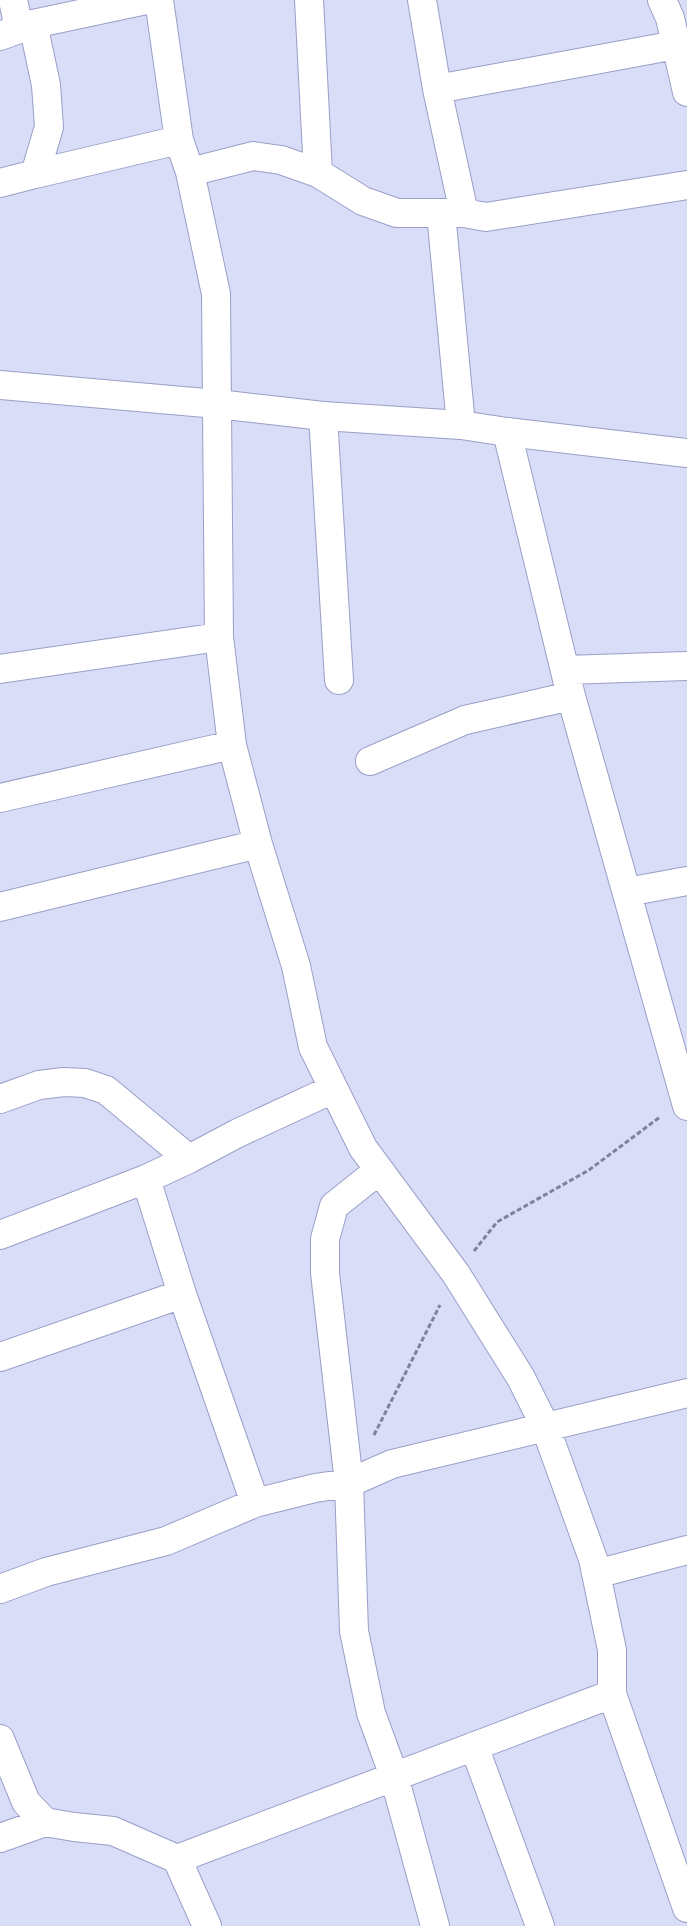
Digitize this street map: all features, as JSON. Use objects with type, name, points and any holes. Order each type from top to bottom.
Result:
[{"type":"street","points":[[13,0],[18,29],[46,84],[49,127],[35,174]]},
{"type":"street","points":[[18,29],[146,0]]},
{"type":"street","points":[[159,0],[179,140],[190,172],[216,294],[219,637],[232,745],[258,844],[296,966],[313,1046],[363,1148],[378,1171],[456,1274],[521,1378],[546,1426],[593,1559],[612,1650],[612,1694],[687,1908]]},
{"type":"street","points":[[309,0],[318,173]]},
{"type":"street","points":[[422,0],[437,89],[453,213],[461,424]]},
{"type":"street","points":[[673,10],[676,45],[687,92]]},
{"type":"street","points":[[437,89],[676,45]]},
{"type":"street","points":[[0,183],[179,140]]},
{"type":"street","points":[[190,172],[253,156],[281,160],[318,173],[363,201],[397,213],[453,213],[486,217],[687,185]]},
{"type":"street","points":[[0,385],[217,404],[323,416],[461,424],[507,432],[687,453]]},
{"type":"street","points":[[323,416],[339,680]]},
{"type":"street","points":[[507,432],[568,683],[686,1102]]},
{"type":"street","points":[[0,669],[219,637]]},
{"type":"street","points":[[370,761],[464,720],[568,683],[687,666]]},
{"type":"street","points":[[0,798],[232,745]]},
{"type":"street","points":[[0,907],[258,844]]},
{"type":"street","points":[[627,892],[687,880]]},
{"type":"street","points":[[0,1098],[39,1085],[64,1082],[84,1083],[106,1090],[189,1159]]},
{"type":"street","points":[[0,1235],[146,1179],[238,1133],[333,1089]]},
{"type":"street","points":[[378,1171],[334,1206],[326,1238],[325,1273],[349,1483],[354,1631],[371,1713],[394,1776],[435,1926]]},
{"type":"street","points":[[146,1179],[182,1294],[255,1503]]},
{"type":"street","points":[[0,1357],[182,1294]]},
{"type":"street","points":[[0,1589],[46,1572],[166,1541],[255,1503],[316,1488],[349,1483],[392,1464],[687,1393]]},
{"type":"street","points":[[596,1574],[687,1550]]},
{"type":"street","points":[[177,1859],[612,1694]]},
{"type":"street","points":[[0,1739],[26,1802],[45,1822]]},
{"type":"street","points":[[474,1746],[540,1926]]},
{"type":"street","points":[[0,1838],[45,1822],[113,1831],[177,1859],[207,1926]]},
{"type":"path","points":[[372,1439],[456,1274],[497,1222],[589,1170],[686,1102]]}]
